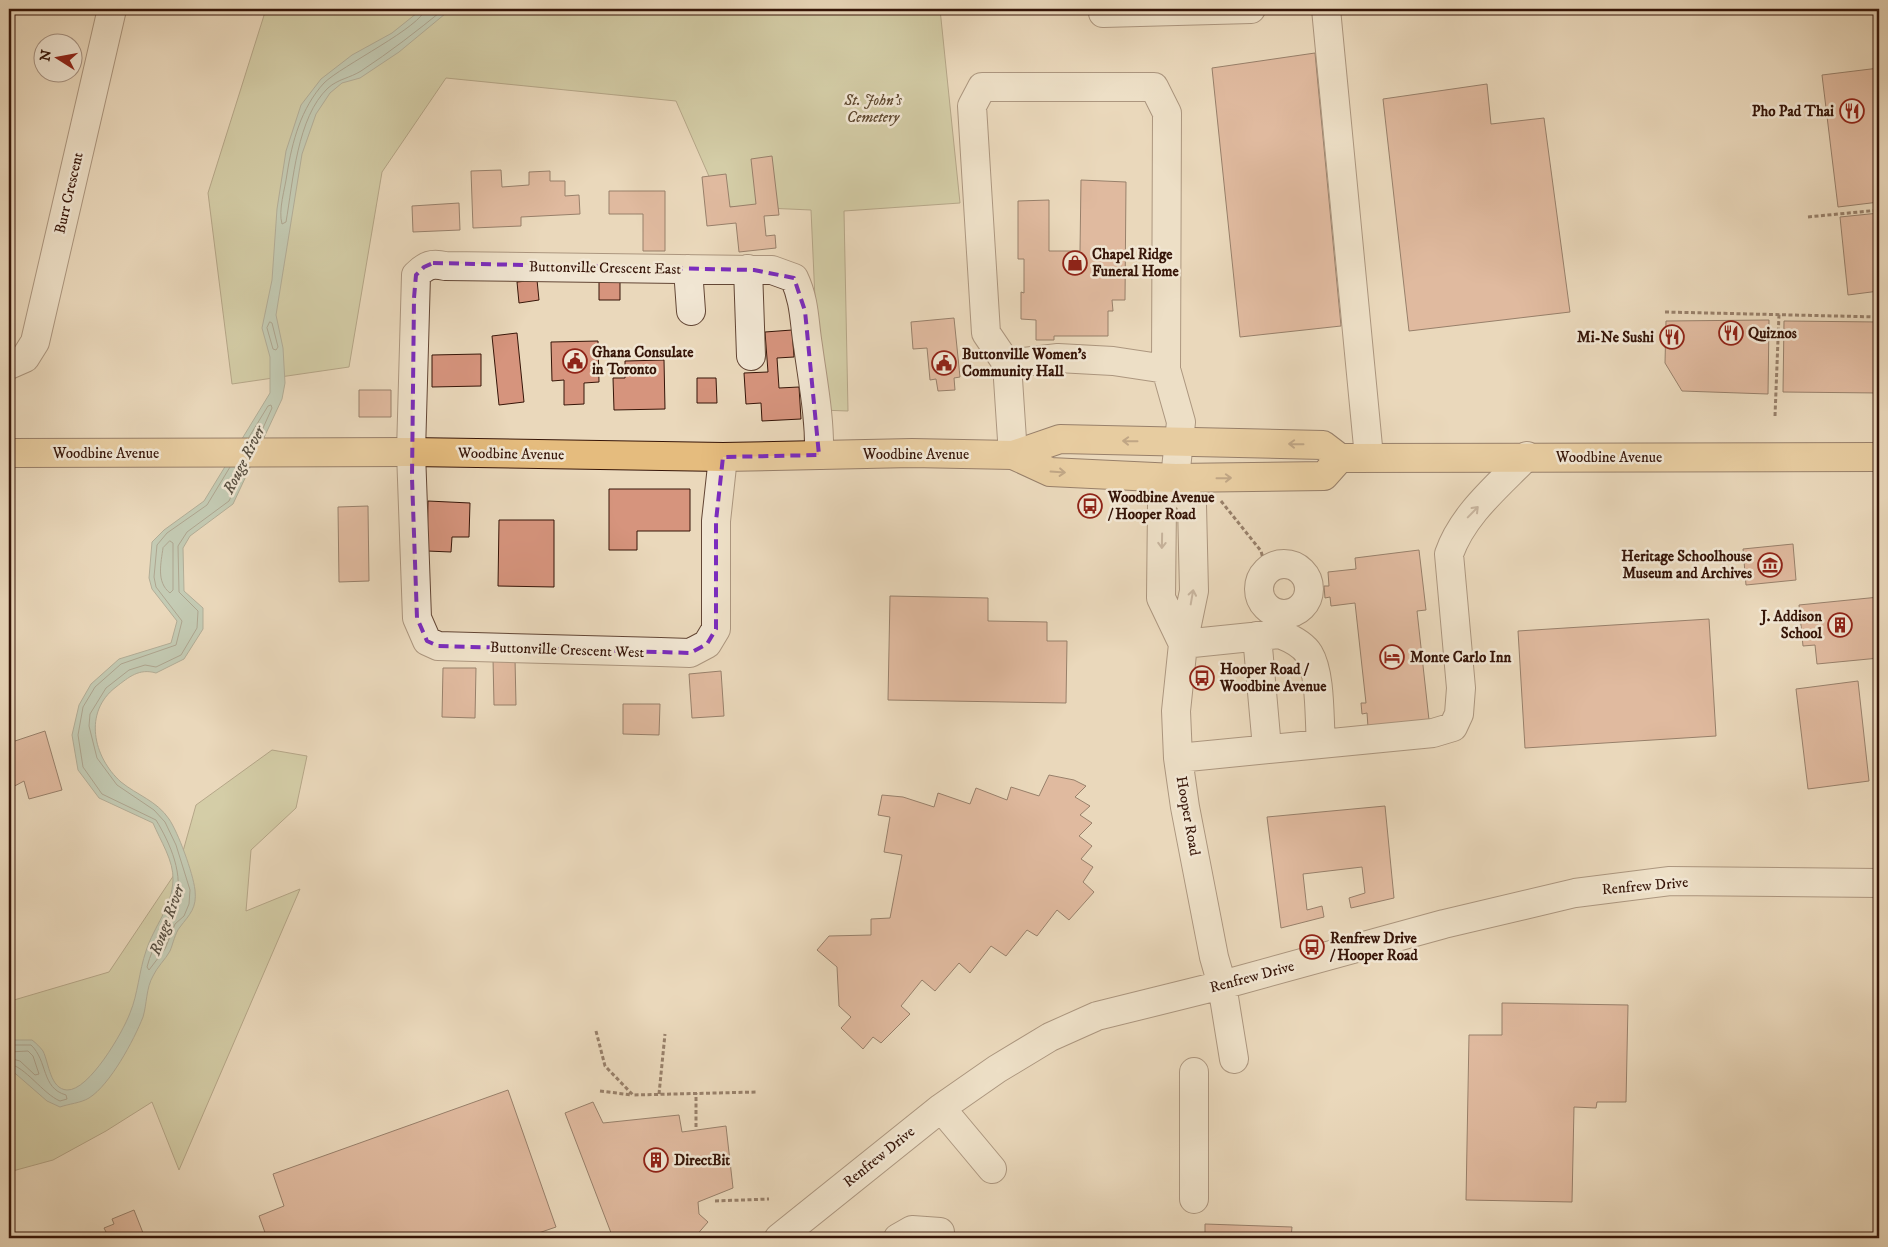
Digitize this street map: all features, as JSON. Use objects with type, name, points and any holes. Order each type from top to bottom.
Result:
[{"type":"main road","name":"Woodbine Avenue","points":[[9,453],[411,452],[723,457],[912,453],[1013,456],[1060,439],[1324,445],[1340,458],[1527,456],[1879,458]]},
{"type":"main road","name":"Woodbine Avenue","points":[[1013,456],[1050,472],[1175,478],[1324,476],[1340,458]]},
{"type":"street","name":"Burr Crescent","points":[[9,365],[25,358],[35,342],[112,9]]},
{"type":"street","points":[[1104,13],[1251,9]]},
{"type":"street","points":[[1326,9],[1369,457]]},
{"type":"street","points":[[1013,456],[1007,364],[986,333],[972,106],[982,87],[1154,87],[1168,113],[1166,369],[1181,422],[1175,478],[1162,505],[1161,598],[1183,644],[1267,628],[1298,610],[1308,596],[1309,587],[1302,572],[1296,566],[1280,564],[1266,570],[1261,577],[1259,593],[1267,628],[1267,748]]},
{"type":"street","name":"Buttonville Crescent East","points":[[411,452],[416,274],[424,267],[434,263],[445,266],[748,270],[784,273],[794,278],[805,310],[806,335],[820,425],[820,455]]},
{"type":"street","points":[[688,269],[690,311]]},
{"type":"street","points":[[748,270],[751,356]]},
{"type":"street","points":[[1007,364],[1058,358],[1113,360],[1166,369]]},
{"type":"street","name":"Buttonville Crescent West","points":[[411,452],[417,618],[427,641],[438,646],[690,653],[707,644],[716,628],[716,521],[723,457]]},
{"type":"street","points":[[1178,758],[1433,733],[1453,727],[1459,714],[1461,688],[1449,554],[1455,536],[1467,519],[1527,456]]},
{"type":"street","points":[[1267,628],[1294,640],[1308,654],[1315,672],[1321,743]]},
{"type":"street","name":"Hooper Road","points":[[1183,644],[1176,711],[1178,758],[1190,835],[1214,957],[1222,985],[1234,1059]]},
{"type":"street","name":"Renfrew Drive","points":[[779,1238],[941,1108],[996,1069],[1050,1037],[1097,1016],[1222,985],[1444,924],[1575,893],[1670,880],[1879,883]]},
{"type":"street","points":[[1194,1072],[1194,1199]]},
{"type":"street","points":[[941,1108],[992,1168]]},
{"type":"street","points":[[898,1238],[912,1230],[940,1232],[940,1238]]},
{"type":"path","points":[[1808,217],[1879,210]]},
{"type":"path","points":[[1665,312],[1879,318]]},
{"type":"path","points":[[1776,416],[1779,314]]},
{"type":"path","points":[[1221,500],[1260,551],[1266,570]]},
{"type":"path","points":[[596,1032],[605,1066],[633,1095]]},
{"type":"path","points":[[659,1094],[665,1034]]},
{"type":"path","points":[[600,1091],[633,1095],[758,1092]]},
{"type":"path","points":[[696,1094],[696,1127]]},
{"type":"path","points":[[715,1201],[769,1199]]},
{"type":"highlighted area","points":[[433,263],[754,270],[794,278],[805,311],[819,455],[723,457],[716,521],[716,629],[707,644],[690,653],[438,646],[427,641],[417,618],[412,478],[414,298],[416,275],[424,267]]},
{"type":"green space","name":"St. John's Cemetery","points":[[266,9],[940,9],[960,203],[844,211],[848,411],[820,410],[811,210],[722,206],[676,101],[446,78],[382,172],[349,367],[232,384],[208,193]]},
{"type":"green space","points":[[272,750],[307,756],[296,808],[251,850],[246,911],[300,889],[179,1170],[152,1102],[106,1131],[53,1160],[9,1172],[9,998],[14,1000],[109,972],[178,869],[196,805]]},
{"type":"water","name":"Rouge River","points":[[422,9],[451,9],[399,52],[360,78],[342,83],[330,93],[316,114],[302,154],[276,315],[283,348],[285,383],[282,399],[233,504],[190,536],[183,548],[184,591],[203,608],[203,629],[184,659],[156,673],[144,672],[130,677],[106,697],[99,709],[96,721],[98,748],[111,772],[121,782],[159,807],[169,819],[177,833],[188,863],[194,883],[195,902],[190,914],[177,932],[170,951],[151,981],[143,1017],[134,1038],[113,1073],[97,1092],[89,1098],[60,1107],[47,1101],[9,1068],[9,1040],[32,1040],[43,1051],[51,1075],[61,1089],[76,1088],[85,1081],[104,1059],[126,1022],[133,1006],[146,951],[166,908],[173,880],[169,858],[153,823],[99,798],[78,770],[72,735],[79,705],[91,684],[119,659],[171,643],[177,621],[152,589],[149,578],[152,542],[164,530],[204,501],[270,393],[270,357],[262,328],[272,280],[277,209],[286,151],[301,105],[321,79],[352,55],[392,33]]},
{"type":"building","points":[[1315,53],[1341,326],[1240,337],[1212,68]]},
{"type":"building","points":[[1879,68],[1879,202],[1838,207],[1822,75]]},
{"type":"building","points":[[1487,84],[1491,124],[1544,118],[1570,312],[1409,331],[1383,99]]},
{"type":"building","points":[[772,156],[779,215],[764,216],[766,236],[775,235],[776,248],[739,252],[736,223],[707,226],[702,177],[726,174],[730,207],[756,204],[751,159]]},
{"type":"building","points":[[501,170],[502,187],[529,185],[529,172],[550,171],[550,181],[565,181],[565,196],[579,195],[580,214],[521,217],[521,226],[473,228],[471,171]]},
{"type":"building","name":"Chapel Ridge Funeral Home","points":[[1081,180],[1126,182],[1125,300],[1112,300],[1113,311],[1108,311],[1108,336],[1054,336],[1054,340],[1036,340],[1036,320],[1021,319],[1021,292],[1024,293],[1024,259],[1018,259],[1018,201],[1049,200],[1049,251],[1080,251]]},
{"type":"building","points":[[609,191],[665,191],[665,251],[643,251],[643,214],[609,214]]},
{"type":"building","points":[[459,203],[460,230],[413,232],[412,206]]},
{"type":"building","points":[[1879,213],[1879,291],[1848,295],[1840,217]]},
{"type":"building","points":[[620,275],[620,300],[599,300],[599,276]]},
{"type":"building","points":[[537,280],[539,300],[519,303],[517,282]]},
{"type":"building","name":"Buttonville Women's Community Hall","points":[[954,318],[960,377],[954,378],[955,390],[938,391],[936,379],[930,380],[927,348],[913,349],[911,322]]},
{"type":"building","points":[[1769,320],[1768,394],[1682,391],[1665,363],[1666,321]]},
{"type":"building","points":[[1784,321],[1879,322],[1879,393],[1783,392]]},
{"type":"building","points":[[792,330],[794,357],[777,358],[779,388],[799,387],[801,419],[762,421],[761,403],[746,404],[744,373],[768,372],[765,332]]},
{"type":"building","points":[[517,333],[524,402],[499,405],[492,336]]},
{"type":"building","name":"Ghana Consulate in Toronto","points":[[598,341],[599,382],[584,383],[584,404],[564,405],[564,380],[552,381],[551,342]]},
{"type":"building","points":[[481,354],[481,386],[432,387],[432,355]]},
{"type":"building","points":[[664,360],[665,409],[614,410],[613,378],[625,378],[625,361]]},
{"type":"building","points":[[697,378],[716,378],[717,403],[697,403]]},
{"type":"building","points":[[359,390],[391,390],[391,417],[359,417]]},
{"type":"building","points":[[609,489],[690,489],[690,531],[637,531],[637,550],[609,550]]},
{"type":"building","points":[[428,501],[470,503],[469,537],[452,537],[451,552],[427,551]]},
{"type":"building","points":[[368,506],[369,581],[339,582],[338,507]]},
{"type":"building","points":[[499,520],[554,520],[554,587],[498,586]]},
{"type":"building","name":"Heritage Schoolhouse Museum and Archives","points":[[1793,544],[1796,580],[1746,585],[1743,549]]},
{"type":"building","name":"Monte Carlo Inn","points":[[1419,550],[1426,610],[1417,611],[1429,720],[1368,727],[1367,713],[1362,714],[1361,703],[1366,703],[1355,603],[1331,606],[1330,597],[1325,598],[1324,586],[1329,586],[1328,572],[1356,569],[1355,558]]},
{"type":"building","points":[[890,596],[988,598],[988,621],[1047,622],[1047,641],[1067,641],[1066,703],[888,700]]},
{"type":"building","name":"J. Addison School","points":[[1879,597],[1879,658],[1817,664],[1815,645],[1803,646],[1799,605]]},
{"type":"building","points":[[1709,619],[1716,736],[1525,748],[1518,631]]},
{"type":"building","points":[[493,659],[515,659],[516,705],[494,705]]},
{"type":"building","points":[[443,668],[476,668],[475,718],[442,717]]},
{"type":"building","points":[[721,671],[724,716],[692,718],[689,674]]},
{"type":"building","points":[[1858,681],[1869,781],[1808,789],[1796,689]]},
{"type":"building","points":[[623,704],[660,704],[659,735],[623,734]]},
{"type":"building","points":[[45,731],[62,790],[29,799],[24,781],[9,789],[9,743]]},
{"type":"building","points":[[1049,775],[1074,780],[1086,786],[1075,797],[1090,806],[1080,815],[1092,823],[1079,836],[1092,846],[1081,859],[1093,867],[1083,882],[1094,892],[1069,920],[1057,910],[1037,936],[1027,930],[1006,956],[991,946],[970,973],[959,963],[935,991],[922,980],[901,1006],[910,1014],[881,1043],[873,1037],[863,1049],[841,1028],[851,1017],[839,1006],[837,967],[817,950],[829,936],[871,935],[871,919],[890,918],[902,855],[884,852],[890,817],[878,815],[882,795],[903,797],[934,807],[938,793],[970,804],[976,788],[1007,800],[1011,787],[1039,796]]},
{"type":"building","points":[[9,803],[14,818],[9,819]]},
{"type":"building","points":[[1385,806],[1394,898],[1351,908],[1349,898],[1365,893],[1362,867],[1303,874],[1307,910],[1322,906],[1324,917],[1281,928],[1267,817]]},
{"type":"building","points":[[1502,1003],[1628,1005],[1626,1102],[1597,1102],[1596,1108],[1574,1107],[1572,1202],[1466,1200],[1469,1035],[1502,1035]]},
{"type":"building","points":[[508,1090],[556,1227],[524,1238],[267,1238],[259,1216],[284,1206],[273,1174]]},
{"type":"building","name":"DirectBit","points":[[593,1102],[603,1123],[679,1115],[682,1132],[726,1126],[733,1188],[698,1202],[699,1214],[708,1222],[694,1238],[690,1238],[685,1233],[680,1238],[613,1238],[565,1113]]},
{"type":"building","points":[[134,1210],[145,1238],[90,1238],[106,1232],[104,1228],[114,1224],[112,1219]]},
{"type":"building","points":[[1205,1224],[1292,1227],[1291,1238],[1205,1238]]},
{"type":"place","name":"Pho Pad Thai","points":[[1852,111]]},
{"type":"place","name":"Chapel Ridge Funeral Home","points":[[1075,263]]},
{"type":"place","name":"Quiznos","points":[[1731,333]]},
{"type":"place","name":"Mi-Ne Sushi","points":[[1672,337]]},
{"type":"place","name":"Ghana Consulate in Toronto","points":[[575,361]]},
{"type":"place","name":"Buttonville Women's Community Hall","points":[[944,363]]},
{"type":"place","name":"Woodbine Avenue / Hooper Road","points":[[1090,506]]},
{"type":"place","name":"Heritage Schoolhouse Museum and Archives","points":[[1770,565]]},
{"type":"place","name":"J. Addison School","points":[[1840,625]]},
{"type":"place","name":"Monte Carlo Inn","points":[[1392,657]]},
{"type":"place","name":"Hooper Road / Woodbine Avenue","points":[[1202,678]]},
{"type":"place","name":"Renfrew Drive / Hooper Road","points":[[1312,947]]},
{"type":"place","name":"DirectBit","points":[[656,1160]]}]
